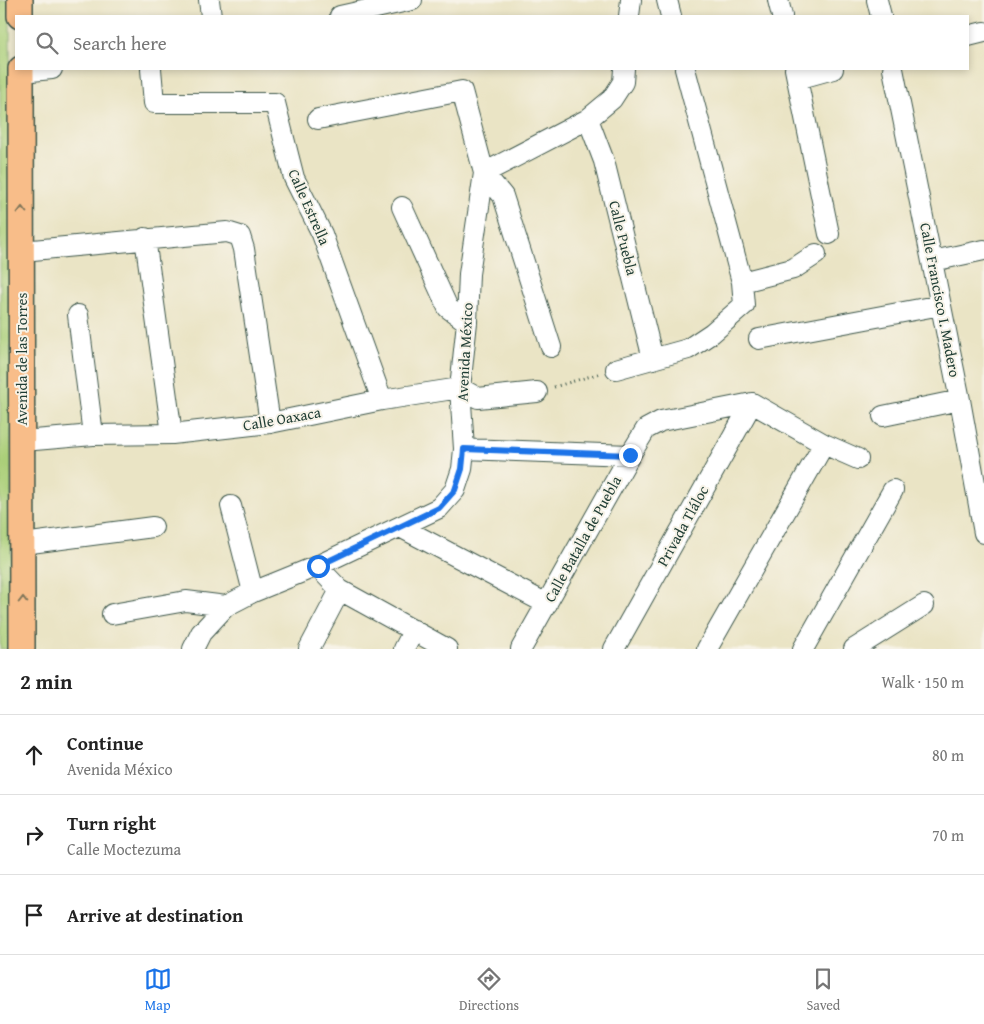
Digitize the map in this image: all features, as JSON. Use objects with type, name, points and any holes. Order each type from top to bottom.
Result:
[{"type":"main road","points":[[20,0],[20,15]]},
{"type":"main road","name":"Avenida de las Torres","points":[[21,70],[22,649]]},
{"type":"street","points":[[209,0],[211,15]]},
{"type":"street","points":[[344,15],[412,0]]},
{"type":"street","points":[[629,15],[631,0]]},
{"type":"street","points":[[667,0],[671,15]]},
{"type":"street","points":[[778,0],[782,15]]},
{"type":"street","points":[[877,0],[881,15]]},
{"type":"street","points":[[969,36],[984,32]]},
{"type":"street","name":"Calle Estrella","points":[[151,70],[154,103],[275,103],[294,178],[322,234],[382,400]]},
{"type":"street","points":[[484,173],[588,119],[612,99],[623,82],[624,70]]},
{"type":"street","points":[[616,369],[688,349],[744,306],[742,282],[685,70]]},
{"type":"street","points":[[826,70],[796,74],[829,234]]},
{"type":"street","name":"Calle Francisco I. Madero","points":[[893,70],[942,305],[984,533]]},
{"type":"street","points":[[318,119],[462,91],[484,173],[503,196],[551,347]]},
{"type":"street","name":"Calle Puebla","points":[[588,119],[604,161],[653,359]]},
{"type":"street","name":"Avenida México","points":[[193,649],[201,633],[226,606],[253,592],[318,566],[439,508],[455,490],[462,469],[464,449],[460,388],[467,322],[469,274],[484,173]]},
{"type":"street","points":[[402,207],[448,308],[467,322]]},
{"type":"street","points":[[22,251],[145,238],[227,232],[240,236],[244,249],[270,423]]},
{"type":"street","points":[[145,238],[172,434]]},
{"type":"street","points":[[933,261],[984,250]]},
{"type":"street","points":[[742,282],[793,269],[816,254]]},
{"type":"street","points":[[759,339],[942,305]]},
{"type":"street","points":[[78,315],[93,435]]},
{"type":"street","points":[[460,388],[478,398],[537,392]]},
{"type":"street","name":"Calle Oaxaca","points":[[23,440],[93,435],[172,434],[270,423],[382,400],[460,388]]},
{"type":"street","points":[[883,416],[960,400]]},
{"type":"street","points":[[752,403],[824,444],[858,459]]},
{"type":"street","name":"Calle Batalla de Puebla","points":[[521,649],[646,429],[661,421],[752,403]]},
{"type":"street","name":"Privada Tláloc","points":[[614,649],[752,403]]},
{"type":"street","points":[[706,649],[824,444]]},
{"type":"street","points":[[464,449],[630,455]]},
{"type":"street","points":[[803,649],[892,490]]},
{"type":"street","points":[[231,506],[253,592]]},
{"type":"street","points":[[23,544],[153,527]]},
{"type":"street","points":[[400,527],[546,604]]},
{"type":"street","points":[[318,566],[340,590],[448,649]]},
{"type":"street","points":[[309,649],[340,590]]},
{"type":"street","points":[[112,614],[186,601],[226,606]]},
{"type":"street","points":[[854,649],[924,605]]},
{"type":"street","points":[[404,649],[414,630]]},
{"type":"path","points":[[537,392],[616,369]]},
{"type":"green space","points":[[0,0],[10,0],[12,649],[0,649]]},
{"type":"route","points":[[318,566],[439,508],[455,490],[462,469],[464,449],[630,455]]}]
